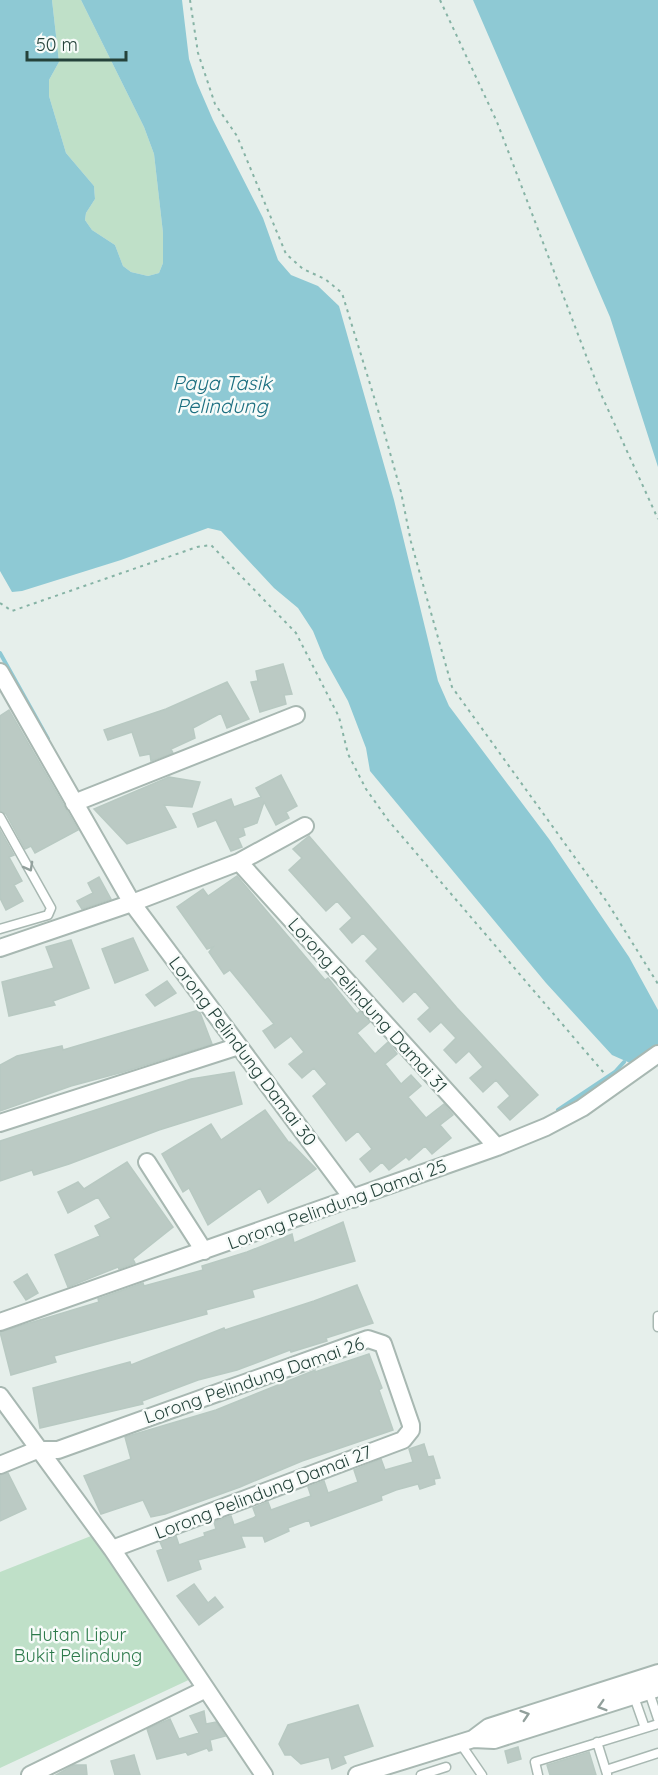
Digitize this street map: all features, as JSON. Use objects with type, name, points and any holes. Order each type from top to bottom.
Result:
[{"type":"street","name":"Lorong Pelindung Damai 30","points":[[0,672],[132,903],[353,1199]]},
{"type":"street","points":[[74,803],[296,715]]},
{"type":"street","points":[[0,948],[132,903],[239,862],[305,826]]},
{"type":"street","name":"Lorong Pelindung Damai 31","points":[[239,862],[497,1147]]},
{"type":"street","points":[[0,1123],[239,1046]]},
{"type":"street","name":"Lorong Pelindung Damai 25","points":[[0,1322],[497,1147],[546,1127],[582,1108],[658,1054]]},
{"type":"street","points":[[147,1162],[204,1251]]},
{"type":"street","name":"Lorong Pelindung Damai 26","points":[[38,1450],[58,1450],[368,1339],[383,1344],[411,1430]]},
{"type":"street","points":[[0,1396],[112,1549],[264,1775]]},
{"type":"street","name":"Lorong Pelindung Damai 27","points":[[112,1549],[403,1440],[411,1430]]},
{"type":"street","points":[[0,1465],[38,1450]]},
{"type":"street","points":[[357,1775],[466,1741],[489,1726],[645,1685]]},
{"type":"street","points":[[30,1775],[206,1689]]},
{"type":"lane","points":[[0,817],[51,908],[48,915],[0,929]]},
{"type":"lane","points":[[658,1316],[658,1327]]},
{"type":"lane","points":[[645,1685],[658,1719]]},
{"type":"lane","points":[[645,1685],[645,1728]]},
{"type":"lane","points":[[538,1775],[534,1762],[658,1724]]},
{"type":"lane","points":[[466,1741],[482,1775]]},
{"type":"lane","points":[[597,1742],[606,1773],[658,1753]]},
{"type":"lane","points":[[421,1775],[446,1767]]},
{"type":"path","points":[[190,0],[198,53],[215,104],[237,135],[286,254],[303,269],[325,279],[342,293],[390,451],[411,542],[452,687],[608,902],[658,984]]},
{"type":"path","points":[[440,0],[497,122],[600,392],[658,519]]},
{"type":"path","points":[[0,603],[12,611],[197,548],[211,546],[296,633],[339,717],[348,754],[366,789],[388,820],[604,1073]]},
{"type":"green space","points":[[52,0],[81,0],[144,127],[154,154],[163,233],[163,263],[159,273],[148,276],[131,272],[123,266],[115,245],[92,230],[85,220],[86,213],[95,199],[94,186],[66,153],[49,96],[49,80],[59,62]]},
{"type":"green space","name":"Hutan Lipur Bukit Pelindung","points":[[96,1534],[195,1677],[0,1768],[0,1572]]},
{"type":"water","name":"Paya Tasik Pelindung","points":[[0,0],[52,0],[59,62],[49,80],[49,96],[66,153],[94,186],[95,199],[86,213],[85,220],[92,230],[115,245],[123,266],[131,272],[148,276],[159,273],[163,263],[163,233],[154,154],[144,127],[81,0],[182,0],[189,59],[197,83],[213,120],[263,218],[278,260],[291,275],[318,286],[339,306],[394,500],[438,681],[449,706],[549,839],[629,957],[658,1010],[658,1046],[630,1063],[612,1055],[546,983],[370,771],[366,748],[348,701],[324,658],[313,631],[298,608],[274,588],[221,531],[208,528],[121,560],[22,591],[12,592],[0,571]]},
{"type":"water","points":[[473,0],[658,0],[658,467],[610,317]]},
{"type":"building","points":[[283,664],[292,694],[284,695],[286,704],[260,712],[251,682],[258,681],[256,671]]},
{"type":"building","points":[[227,682],[249,719],[227,728],[221,713],[193,728],[195,738],[171,749],[173,753],[151,761],[150,754],[140,756],[132,732],[108,740],[104,730],[166,709]]},
{"type":"building","points":[[9,710],[78,830],[35,853],[31,846],[25,849],[6,814],[0,811],[0,716]]},
{"type":"building","points":[[281,775],[297,806],[286,812],[289,818],[276,825],[264,802],[257,823],[243,828],[245,835],[238,838],[242,847],[231,851],[216,820],[198,827],[193,814],[231,799],[234,807],[261,797],[256,788]]},
{"type":"building","points":[[169,777],[200,782],[192,807],[164,805],[176,827],[127,844],[94,809]]},
{"type":"building","points":[[0,830],[14,855],[9,857],[22,881],[14,885],[23,901],[6,910],[0,898]]},
{"type":"building","points":[[309,836],[457,1008],[538,1095],[510,1120],[498,1107],[510,1096],[496,1080],[483,1092],[470,1078],[483,1067],[469,1051],[456,1063],[444,1050],[456,1038],[441,1022],[430,1032],[418,1019],[430,1008],[415,991],[403,1002],[366,961],[378,949],[363,933],[352,943],[340,929],[352,918],[337,901],[326,911],[289,870],[302,858],[293,849]]},
{"type":"building","points":[[237,876],[325,980],[328,978],[357,1014],[360,1011],[370,1022],[357,1033],[375,1054],[388,1042],[397,1054],[385,1064],[401,1084],[411,1075],[421,1086],[408,1097],[426,1118],[444,1104],[453,1115],[440,1125],[451,1138],[432,1154],[425,1146],[409,1160],[406,1157],[389,1170],[382,1162],[370,1172],[360,1159],[372,1149],[358,1131],[346,1141],[313,1096],[327,1084],[314,1068],[302,1078],[289,1064],[304,1052],[291,1036],[275,1048],[263,1031],[274,1024],[230,970],[224,974],[209,952],[213,947],[207,949],[177,907],[203,889],[208,896]]},
{"type":"building","points":[[99,877],[111,899],[82,909],[77,901],[93,893],[88,883]]},
{"type":"building","points":[[133,938],[148,970],[115,983],[102,949]]},
{"type":"building","points":[[71,940],[89,988],[53,1001],[55,1005],[9,1016],[2,982],[54,968],[46,947]]},
{"type":"building","points":[[167,981],[176,993],[155,1006],[146,995]]},
{"type":"building","points":[[199,1010],[212,1044],[71,1086],[0,1111],[0,1065],[17,1056],[62,1046],[63,1050]]},
{"type":"building","points":[[234,1072],[242,1104],[159,1130],[69,1164],[34,1175],[32,1170],[0,1181],[0,1141],[191,1079]]},
{"type":"building","points":[[265,1110],[289,1143],[316,1169],[268,1203],[260,1188],[208,1225],[189,1188],[183,1192],[162,1154],[211,1124],[221,1140]]},
{"type":"building","points":[[127,1162],[173,1227],[133,1259],[135,1263],[119,1269],[118,1267],[68,1287],[55,1255],[100,1236],[95,1226],[111,1218],[98,1197],[68,1213],[58,1192],[78,1182],[84,1189]]},
{"type":"building","points":[[343,1222],[355,1261],[252,1290],[254,1297],[206,1310],[207,1314],[54,1356],[56,1362],[11,1375],[0,1332],[99,1302],[98,1299],[143,1283],[144,1286],[203,1270],[202,1266],[247,1252],[292,1234],[294,1243]]},
{"type":"building","points":[[27,1274],[38,1293],[26,1300],[14,1282]]},
{"type":"building","points":[[357,1285],[373,1323],[326,1338],[327,1341],[291,1352],[290,1350],[237,1370],[198,1380],[142,1401],[143,1404],[40,1428],[33,1388],[130,1362],[131,1365],[224,1328],[225,1330]]},
{"type":"building","points":[[369,1354],[382,1388],[379,1390],[393,1430],[302,1461],[240,1487],[165,1514],[151,1517],[143,1500],[101,1514],[84,1476],[131,1459],[125,1437],[216,1410],[315,1370],[315,1372]]},
{"type":"building","points":[[424,1444],[428,1457],[433,1456],[440,1478],[434,1479],[435,1484],[420,1489],[418,1484],[396,1490],[381,1496],[382,1500],[311,1526],[309,1520],[288,1528],[289,1531],[265,1542],[263,1536],[241,1536],[245,1547],[198,1560],[201,1569],[168,1581],[157,1551],[163,1549],[160,1542],[176,1536],[179,1545],[205,1536],[204,1533],[216,1529],[214,1522],[231,1516],[234,1525],[253,1518],[256,1516],[253,1508],[268,1502],[271,1510],[311,1496],[308,1487],[324,1481],[328,1493],[358,1482],[354,1470],[381,1459],[385,1470],[413,1462],[409,1449]]},
{"type":"building","points":[[8,1473],[26,1509],[0,1521],[0,1475]]},
{"type":"building","points":[[194,1584],[208,1603],[215,1597],[223,1607],[199,1625],[177,1596]]},
{"type":"building","points":[[358,1705],[373,1746],[343,1756],[346,1763],[332,1769],[329,1757],[301,1764],[291,1755],[285,1755],[279,1744],[288,1725]]},
{"type":"building","points":[[204,1711],[206,1724],[216,1722],[225,1736],[210,1740],[212,1750],[209,1751],[207,1748],[188,1755],[186,1752],[157,1759],[147,1729],[170,1719],[179,1739],[199,1733],[190,1716]]},
{"type":"building","points":[[518,1747],[521,1759],[508,1763],[505,1751]]},
{"type":"building","points":[[589,1752],[596,1775],[550,1775],[547,1765]]},
{"type":"building","points":[[134,1755],[140,1775],[115,1775],[111,1761]]},
{"type":"building","points":[[74,1765],[86,1765],[87,1775],[56,1775]]},
{"type":"waterway","points":[[0,653],[48,739]]},
{"type":"waterway","points":[[558,1110],[615,1072],[624,1062]]}]
